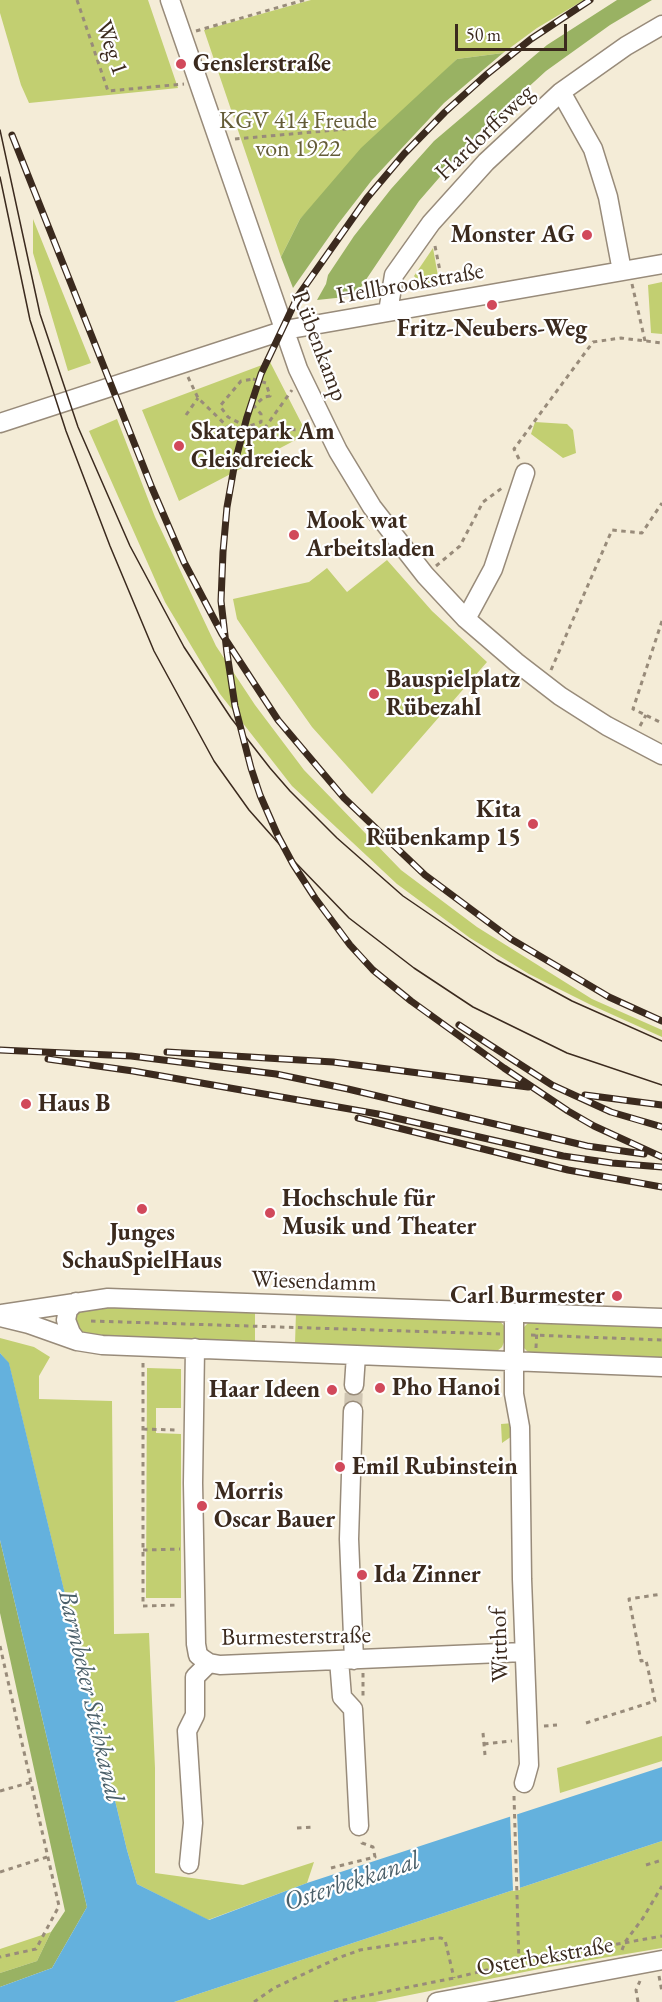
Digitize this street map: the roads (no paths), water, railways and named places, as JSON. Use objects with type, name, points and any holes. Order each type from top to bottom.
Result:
[{"type":"street","name":"Rübenkamp","points":[[170,0],[301,376],[338,451],[372,507],[425,575],[466,619],[545,685],[607,726],[662,755]]},
{"type":"street","name":"Hardorffsweg","points":[[388,312],[394,275],[431,223],[486,162],[561,93],[626,46],[662,25]]},
{"type":"street","points":[[561,93],[593,149],[608,197],[625,270]]},
{"type":"street","name":"Hellbrookstraße","points":[[0,423],[285,330],[662,264]]},
{"type":"street","points":[[466,619],[493,569],[525,472]]},
{"type":"street","name":"Wiesendamm","points":[[0,1315],[108,1298],[662,1318]]},
{"type":"street","points":[[76,1302],[68,1310],[66,1320],[68,1328],[77,1341]]},
{"type":"street","points":[[514,1313],[514,1361]]},
{"type":"street","name":"Wiesendamm","points":[[0,1315],[77,1341],[102,1345],[662,1367]]},
{"type":"street","name":"Burmesterstraße","points":[[186,1348],[194,1431],[196,1644],[198,1654],[208,1663],[220,1665],[524,1652]]},
{"type":"street","points":[[354,1385],[356,1355]]},
{"type":"street","name":"Witthof","points":[[514,1361],[514,1394],[520,1428],[519,1468],[529,1765],[524,1783]]},
{"type":"street","points":[[353,1411],[349,1539],[352,1660],[342,1697],[353,1709],[359,1826]]},
{"type":"street","points":[[189,1864],[193,1823],[187,1731],[195,1715],[195,1677],[208,1663]]},
{"type":"street","name":"Osterbekstraße","points":[[437,2002],[536,1993],[614,1969],[662,1960]]},
{"type":"water","name":"Osterbekkanal","points":[[0,1353],[9,1363],[137,1884],[209,1920],[307,1883],[662,1767],[662,1841],[174,2002],[0,2002],[0,1987],[52,1968],[87,1907],[0,1540]]},
{"type":"tunnel","points":[[353,1411],[354,1385]]},
{"type":"tram line","points":[[0,130],[40,314],[78,427],[130,546],[184,647],[231,718],[290,791],[337,838],[403,896],[497,960],[572,1001],[662,1041]]},
{"type":"tram line","points":[[0,177],[30,320],[66,431],[110,546],[154,651],[214,761],[249,810],[349,918],[414,968],[473,1007],[567,1053],[662,1085]]},
{"type":"railway","points":[[590,0],[531,39],[445,112],[404,154],[367,198],[298,296],[261,374],[235,462],[227,507],[221,601],[235,706],[260,795],[293,864],[350,945],[373,970],[411,1001],[504,1068],[594,1126],[662,1157]]},
{"type":"railway","points":[[12,135],[152,488],[184,562],[222,634],[278,720],[344,798],[425,875],[511,939],[609,997],[662,1021]]},
{"type":"railway","points":[[459,1025],[552,1085],[611,1112],[662,1127]]},
{"type":"railway","points":[[0,1050],[131,1056],[276,1074],[587,1146],[644,1154]]},
{"type":"railway","points":[[167,1052],[333,1062],[528,1087]]},
{"type":"railway","points":[[48,1059],[133,1071],[378,1114],[563,1156],[662,1167]]},
{"type":"railway","points":[[585,1095],[662,1105]]},
{"type":"railway","points":[[358,1118],[568,1170],[662,1187]]},
{"type":"place","name":"Genslerstraße","points":[[181,64]]},
{"type":"place","name":"Monster AG","points":[[587,235]]},
{"type":"place","name":"Fritz-Neubers-Weg","points":[[492,305]]},
{"type":"place","name":"Skatepark Am Gleisdreieck","points":[[179,446]]},
{"type":"place","name":"Mook wat Arbeitsladen","points":[[294,535]]},
{"type":"place","name":"Bauspielplatz Rübezahl","points":[[374,694]]},
{"type":"place","name":"Kita Rübenkamp 15","points":[[533,824]]},
{"type":"place","name":"Haus B","points":[[26,1104]]},
{"type":"place","name":"Junges SchauSpielHaus","points":[[142,1209]]},
{"type":"place","name":"Hochschule für Musik und Theater","points":[[270,1213]]},
{"type":"place","name":"Carl Burmester","points":[[617,1296]]},
{"type":"place","name":"Pho Hanoi","points":[[380,1388]]},
{"type":"place","name":"Haar Ideen","points":[[332,1390]]},
{"type":"place","name":"Emil Rubinstein","points":[[340,1467]]},
{"type":"place","name":"Morris Oscar Bauer","points":[[202,1506]]},
{"type":"place","name":"Ida Zinner","points":[[362,1575]]},
{"type":"park label","name":"KGV 414 Freude von 1922","points":[[298,135]]},
{"type":"water label","name":"Barmbeker Stichkanal","points":[[90,1696]]}]
